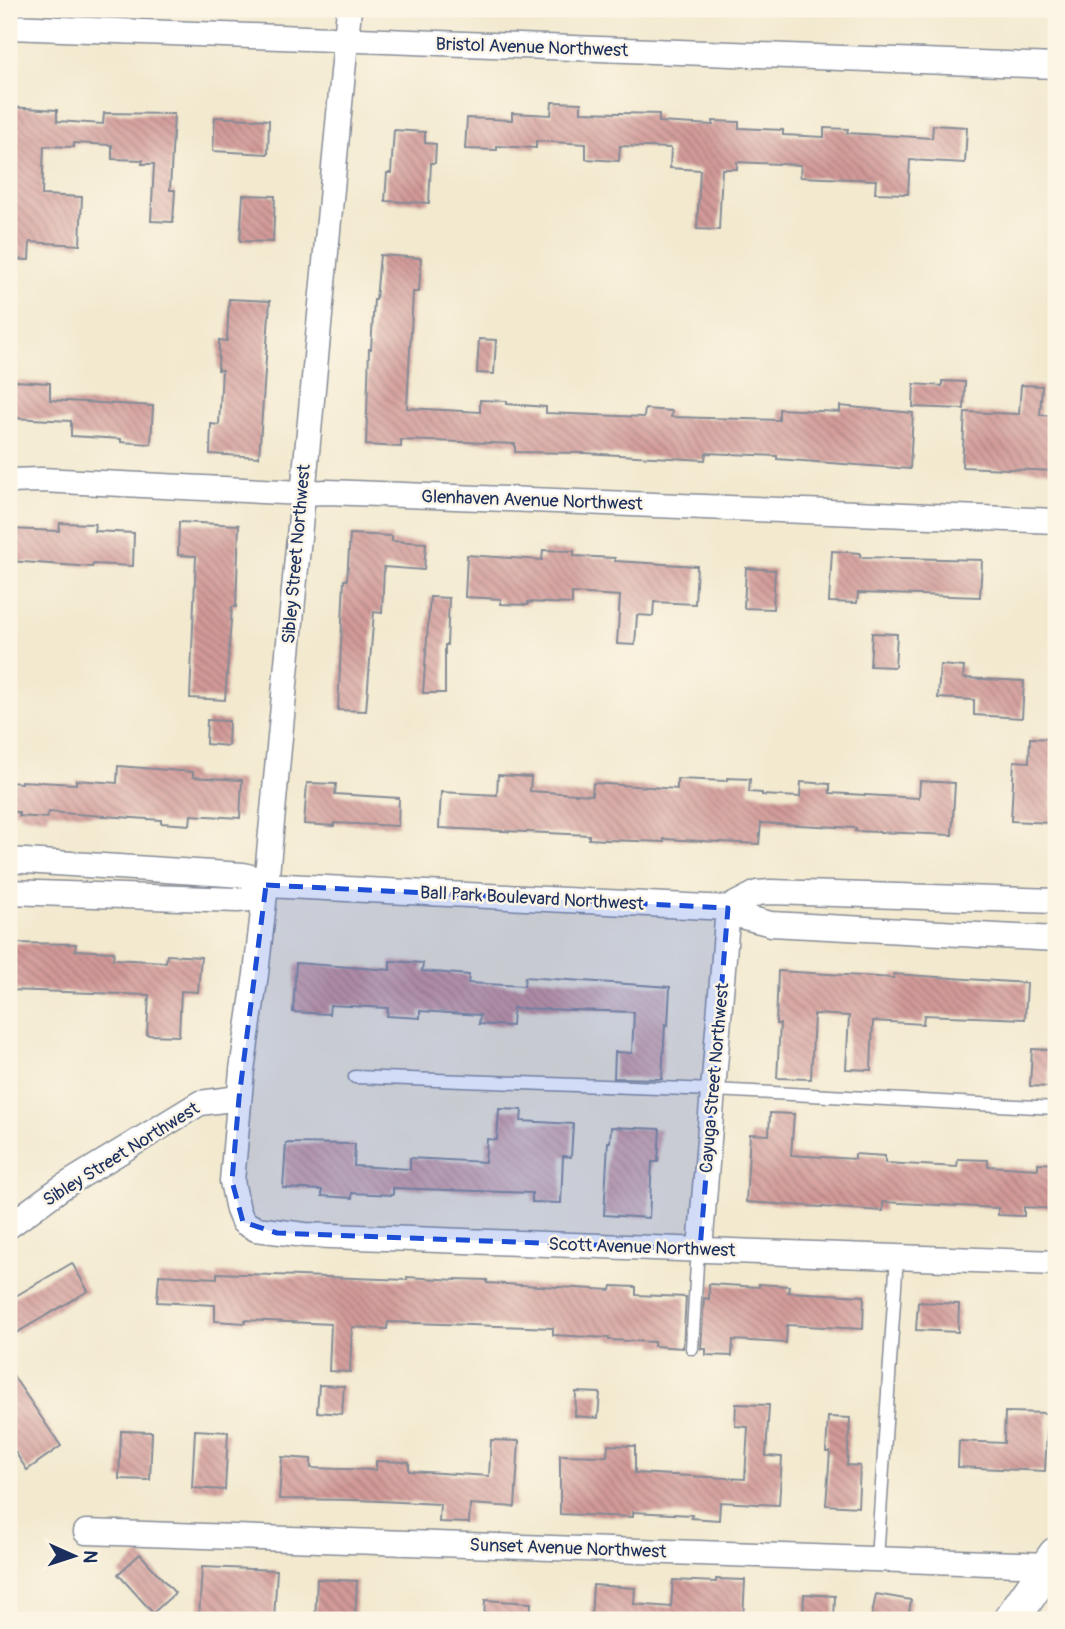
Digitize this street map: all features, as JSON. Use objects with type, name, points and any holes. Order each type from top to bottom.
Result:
[{"type":"main road","points":[[1011,1620],[1053,1560]]},
{"type":"street","name":"Sibley Street Northwest","points":[[237,1210],[232,1181],[239,1098],[266,886],[349,9]]},
{"type":"street","name":"Bristol Avenue Northwest","points":[[9,27],[1056,66]]},
{"type":"street","name":"Glenhaven Avenue Northwest","points":[[9,481],[41,480],[302,493],[1056,521]]},
{"type":"street","points":[[9,860],[243,875],[259,879],[266,886]]},
{"type":"street","name":"Ball Park Boulevard Northwest","points":[[9,892],[237,900],[250,899],[266,886],[728,908],[757,893],[771,892],[1056,901]]},
{"type":"street","points":[[728,908],[740,916],[771,924],[1056,939]]},
{"type":"street","name":"Cayuga Street Northwest","points":[[700,1249],[728,908]]},
{"type":"street","name":"Sibley Street Northwest","points":[[9,1226],[61,1188],[200,1103],[239,1098]]},
{"type":"street","name":"Scott Avenue Northwest","points":[[237,1210],[243,1222],[256,1229],[277,1233],[1056,1262]]},
{"type":"street","name":"Sunset Avenue Northwest","points":[[86,1532],[877,1559],[1053,1560]]},
{"type":"lane","points":[[355,1077],[713,1090],[1056,1108]]},
{"type":"lane","points":[[692,1348],[696,1264],[700,1249]]},
{"type":"lane","points":[[877,1559],[897,1256]]},
{"type":"highlighted area","points":[[266,885],[728,908],[700,1249],[277,1233],[243,1222],[232,1181],[239,1098]]},
{"type":"building","points":[[552,102],[581,103],[581,112],[659,114],[659,122],[713,125],[713,121],[739,122],[739,128],[783,130],[783,135],[824,137],[824,128],[848,129],[847,133],[932,138],[933,125],[967,127],[965,163],[910,160],[908,194],[875,193],[876,180],[800,177],[801,165],[737,162],[737,169],[722,169],[719,230],[697,229],[700,170],[670,168],[671,148],[620,146],[619,161],[586,159],[586,144],[536,141],[536,148],[497,146],[497,150],[465,149],[467,118],[512,120],[512,113],[551,115]]},
{"type":"building","points":[[9,107],[57,110],[57,121],[103,124],[104,113],[174,114],[170,190],[175,190],[173,222],[151,221],[154,164],[142,164],[143,160],[112,159],[112,145],[74,143],[74,147],[44,146],[42,195],[82,197],[80,245],[30,242],[29,260],[9,259]]},
{"type":"building","points":[[215,117],[269,120],[268,154],[213,151]]},
{"type":"building","points":[[394,130],[425,132],[425,143],[436,144],[435,163],[431,163],[429,203],[385,201],[387,173],[391,173]]},
{"type":"building","points":[[243,195],[275,196],[273,242],[240,241]]},
{"type":"building","points":[[380,255],[421,258],[419,292],[413,292],[407,408],[480,412],[480,400],[546,407],[546,413],[644,417],[645,409],[672,411],[671,417],[779,420],[779,409],[840,412],[840,406],[913,413],[910,469],[777,459],[777,456],[706,453],[705,460],[515,452],[515,444],[401,440],[401,447],[366,445],[369,349]]},
{"type":"building","points":[[229,299],[270,301],[259,457],[210,454],[211,424],[219,425],[222,370],[218,370],[219,340],[227,341]]},
{"type":"building","points":[[479,339],[496,340],[494,374],[477,373]]},
{"type":"building","points":[[14,381],[50,383],[50,400],[153,406],[151,444],[71,436],[71,421],[12,418]]},
{"type":"building","points":[[942,381],[965,382],[964,409],[913,407],[914,384],[942,386]]},
{"type":"building","points":[[1021,385],[1042,386],[1040,415],[1056,416],[1056,471],[962,467],[965,412],[1019,414]]},
{"type":"building","points":[[179,522],[239,525],[236,607],[232,607],[225,700],[190,698],[196,556],[178,555]]},
{"type":"building","points":[[60,523],[95,524],[94,531],[134,533],[133,566],[93,564],[92,567],[9,561],[9,529],[59,531]]},
{"type":"building","points":[[350,534],[392,536],[392,541],[426,543],[424,570],[384,567],[382,613],[374,612],[366,711],[338,710],[344,580],[347,580]]},
{"type":"building","points":[[543,550],[574,551],[574,556],[615,558],[615,561],[697,566],[695,604],[654,602],[653,616],[637,615],[635,645],[617,644],[620,596],[572,593],[572,604],[528,602],[528,605],[501,604],[501,599],[465,597],[467,555],[542,560]]},
{"type":"building","points":[[832,551],[860,553],[860,557],[982,560],[980,597],[858,593],[857,603],[829,602]]},
{"type":"building","points":[[746,568],[775,570],[773,609],[744,608]]},
{"type":"building","points":[[430,597],[449,598],[445,693],[423,693]]},
{"type":"building","points":[[872,633],[897,634],[895,667],[870,666]]},
{"type":"building","points":[[940,665],[964,667],[963,678],[1024,681],[1022,718],[974,715],[974,700],[938,698]]},
{"type":"building","points":[[207,720],[229,721],[228,746],[206,744]]},
{"type":"building","points":[[1030,738],[1054,739],[1051,823],[1011,821],[1014,761],[1029,762]]},
{"type":"building","points":[[118,766],[193,772],[193,777],[242,780],[240,818],[191,815],[190,825],[161,823],[161,820],[48,812],[47,818],[19,816],[19,812],[9,812],[9,782],[76,784],[76,780],[117,783]]},
{"type":"building","points":[[498,775],[531,777],[530,791],[592,795],[593,783],[677,789],[677,779],[727,781],[727,778],[750,779],[749,792],[762,795],[800,797],[801,782],[830,784],[830,793],[919,798],[920,781],[955,783],[952,835],[761,823],[759,844],[664,839],[664,842],[607,840],[589,839],[589,835],[439,828],[441,792],[497,795]]},
{"type":"building","points":[[307,783],[336,784],[335,794],[399,798],[398,826],[304,824]]},
{"type":"building","points":[[9,943],[76,944],[75,950],[114,952],[113,959],[166,962],[167,955],[201,957],[198,992],[181,991],[179,1036],[147,1035],[149,995],[9,990]]},
{"type":"building","points":[[390,961],[423,963],[422,971],[469,975],[468,983],[524,986],[525,977],[670,987],[662,1079],[614,1078],[615,1052],[632,1053],[634,1012],[513,1008],[512,1026],[479,1024],[480,1015],[420,1011],[420,1018],[387,1016],[388,1008],[330,1005],[329,1014],[293,1012],[296,963],[390,970]]},
{"type":"building","points":[[778,971],[894,978],[894,974],[1027,983],[1025,1019],[924,1015],[923,1024],[873,1021],[871,1070],[846,1069],[849,1016],[814,1014],[811,1079],[777,1078],[780,1024],[776,1024]]},
{"type":"building","points":[[1032,1049],[1050,1050],[1048,1087],[1030,1086]]},
{"type":"building","points":[[499,1109],[522,1110],[521,1121],[573,1124],[571,1157],[563,1156],[561,1203],[532,1202],[532,1193],[393,1188],[393,1195],[352,1193],[352,1198],[322,1196],[322,1190],[283,1188],[286,1143],[355,1144],[354,1166],[410,1169],[410,1158],[485,1162],[487,1139],[497,1140]]},
{"type":"building","points":[[770,1113],[794,1114],[791,1155],[855,1159],[855,1154],[885,1156],[885,1163],[957,1167],[958,1159],[988,1160],[988,1166],[1038,1169],[1038,1163],[1056,1164],[1056,1209],[1024,1207],[1024,1216],[998,1215],[998,1208],[883,1202],[883,1211],[746,1202],[750,1134],[769,1135]]},
{"type":"building","points":[[611,1127],[660,1129],[658,1162],[652,1162],[649,1218],[604,1215]]},
{"type":"building","points":[[72,1263],[88,1291],[16,1333],[9,1320],[9,1300]]},
{"type":"building","points":[[217,1273],[487,1280],[487,1283],[611,1290],[612,1286],[636,1287],[636,1295],[686,1297],[683,1348],[654,1346],[654,1342],[553,1335],[553,1328],[388,1322],[387,1329],[352,1327],[350,1372],[329,1371],[331,1324],[215,1321],[215,1305],[157,1302],[159,1275],[217,1278]]},
{"type":"building","points":[[709,1284],[789,1286],[788,1292],[864,1296],[863,1329],[787,1325],[786,1343],[733,1340],[732,1356],[706,1355],[706,1349],[701,1349],[704,1298],[709,1299]]},
{"type":"building","points":[[918,1302],[959,1304],[958,1332],[916,1330]]},
{"type":"building","points":[[9,1370],[61,1446],[27,1470],[9,1443]]},
{"type":"building","points":[[319,1385],[344,1386],[342,1414],[317,1412]]},
{"type":"building","points":[[576,1392],[600,1393],[598,1418],[575,1416]]},
{"type":"building","points":[[736,1404],[769,1405],[766,1456],[782,1457],[779,1505],[720,1502],[719,1520],[691,1518],[692,1515],[633,1512],[633,1517],[560,1514],[560,1455],[607,1456],[608,1445],[635,1446],[635,1473],[745,1479],[748,1427],[735,1426]]},
{"type":"building","points":[[1005,1412],[1048,1413],[1045,1471],[958,1467],[959,1441],[1004,1443]]},
{"type":"building","points":[[828,1417],[850,1418],[847,1465],[860,1466],[858,1507],[826,1505],[830,1452],[826,1452]]},
{"type":"building","points":[[195,1430],[228,1432],[225,1490],[192,1488]]},
{"type":"building","points":[[121,1431],[152,1432],[150,1480],[119,1479]]},
{"type":"building","points":[[491,1440],[519,1441],[515,1507],[470,1504],[469,1523],[439,1522],[440,1504],[279,1499],[282,1457],[311,1459],[311,1468],[376,1470],[376,1461],[409,1462],[409,1471],[489,1476]]},
{"type":"building","points":[[140,1554],[175,1593],[153,1613],[118,1574]]},
{"type":"building","points":[[202,1567],[277,1570],[274,1620],[199,1617]]},
{"type":"building","points":[[317,1579],[357,1581],[355,1620],[315,1620]]},
{"type":"building","points":[[716,1579],[745,1580],[743,1620],[591,1620],[593,1585],[635,1588],[634,1604],[671,1607],[673,1580],[716,1582]]},
{"type":"building","points":[[804,1594],[835,1596],[834,1620],[803,1620]]},
{"type":"building","points":[[876,1594],[911,1600],[908,1620],[871,1620]]},
{"type":"building","points":[[485,1600],[531,1603],[530,1620],[484,1620]]}]
